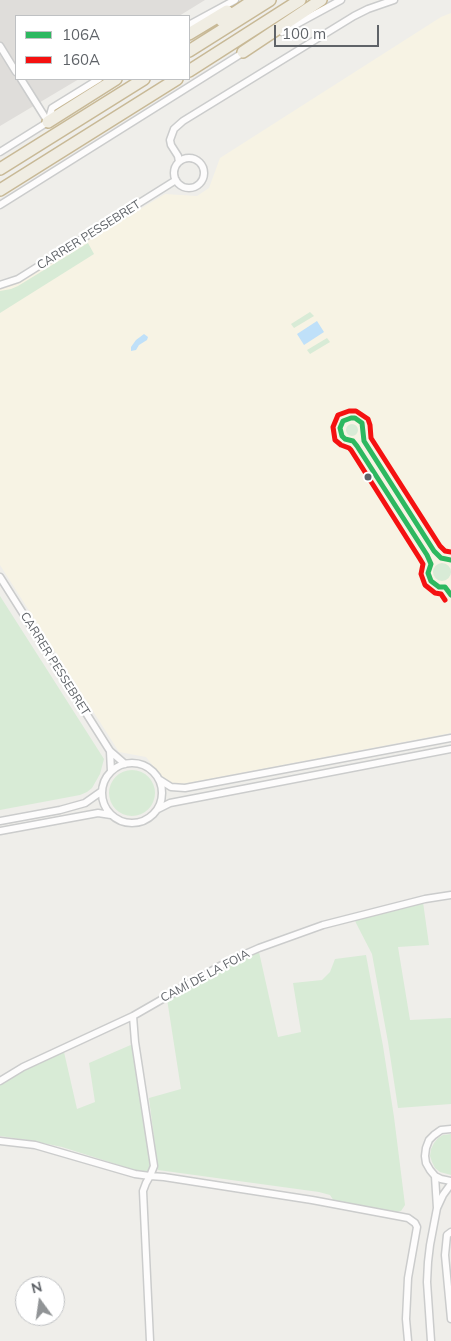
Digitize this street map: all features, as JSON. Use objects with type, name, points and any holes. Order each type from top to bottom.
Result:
[{"type":"highway","points":[[190,33],[246,0]]},
{"type":"highway","points":[[190,41],[254,0]]},
{"type":"highway","points":[[190,50],[270,0]]},
{"type":"highway","points":[[190,71],[300,0]]},
{"type":"highway","points":[[243,52],[321,0]]},
{"type":"highway","points":[[48,122],[114,80]]},
{"type":"highway","points":[[54,134],[90,105],[129,80]]},
{"type":"highway","points":[[0,169],[142,80]]},
{"type":"highway","points":[[0,190],[175,80]]},
{"type":"street","points":[[190,24],[235,0]]},
{"type":"street","points":[[0,206],[243,52],[341,0]]},
{"type":"street","points":[[179,162],[170,140],[174,129],[183,121],[354,16],[394,0]]},
{"type":"street","points":[[0,46],[15,70]]},
{"type":"street","points":[[22,80],[48,122]]},
{"type":"street","points":[[0,152],[48,122],[52,108],[97,80]]},
{"type":"street","points":[[182,159],[198,160],[204,168],[204,177],[200,184],[193,188],[183,187],[176,180],[174,171],[182,159]]},
{"type":"street","name":"CARRER PESSEBRET","points":[[0,285],[18,280],[176,180]]},
{"type":"street","name":"CARRER PESSEBRET","points":[[0,577],[110,752],[125,764]]},
{"type":"street","points":[[160,780],[171,787],[185,788],[451,738]]},
{"type":"street","points":[[158,809],[170,803],[451,749]]},
{"type":"street","name":"CARRER PESSEBRET","points":[[110,752],[111,771]]},
{"type":"street","points":[[134,763],[143,765],[150,768],[160,780],[162,800],[152,816],[136,823],[127,822],[119,820],[106,808],[102,791],[105,780],[111,771],[118,767],[134,763]]},
{"type":"street","points":[[0,821],[60,810],[85,803],[102,791]]},
{"type":"street","points":[[0,831],[98,813],[111,814]]},
{"type":"street","name":"CAMÍ DE LA FOIA","points":[[0,1081],[23,1067],[132,1016],[228,962],[294,934],[425,899],[451,895]]},
{"type":"street","points":[[132,1016],[154,1166],[143,1192],[150,1341]]},
{"type":"street","points":[[431,1341],[427,1282],[430,1245],[437,1208],[451,1182],[435,1176],[426,1163],[425,1156],[429,1140],[441,1130],[450,1127]]},
{"type":"street","points":[[0,1141],[35,1145],[135,1174],[312,1200],[408,1218],[417,1227],[408,1278],[406,1319],[408,1341]]},
{"type":"street","points":[[435,1176],[437,1208]]},
{"type":"street","points":[[451,1232],[447,1235],[445,1255],[451,1320]]},
{"type":"shaded area","points":[[0,0],[205,0],[181,15],[15,15],[15,80],[77,80],[0,126]]},
{"type":"shaded area","points":[[451,13],[451,733],[177,785],[164,780],[146,757],[119,752],[0,565],[0,289],[16,284],[165,194],[197,196],[209,188],[220,158],[441,17]]},
{"type":"green space","points":[[88,243],[94,254],[0,313],[0,291],[18,286]]},
{"type":"green space","points":[[310,312],[314,316],[294,328],[291,324]]},
{"type":"green space","points":[[327,338],[330,342],[310,354],[307,350]]},
{"type":"green space","points":[[350,424],[354,424],[358,430],[354,436],[350,436],[346,432],[346,428]]},
{"type":"green space","points":[[438,563],[446,563],[451,568],[449,579],[438,581],[433,576],[433,568]]},
{"type":"green space","points":[[0,596],[104,759],[100,774],[92,788],[80,795],[0,810]]},
{"type":"green space","points":[[132,770],[145,774],[151,780],[155,793],[151,806],[145,812],[132,816],[119,812],[113,806],[109,793],[113,780],[119,774]]},
{"type":"green space","points":[[423,902],[429,945],[398,947],[410,1020],[451,1018],[451,1104],[398,1108],[372,954],[355,920]]},
{"type":"green space","points":[[259,952],[278,1037],[301,1032],[293,983],[322,980],[330,972],[335,959],[366,955],[394,1117],[405,1205],[401,1211],[378,1210],[334,1201],[330,1195],[319,1192],[158,1170],[149,1098],[181,1089],[167,999],[238,960]]},
{"type":"green space","points":[[133,1044],[151,1167],[149,1171],[141,1172],[62,1147],[0,1136],[0,1085],[28,1068],[64,1052],[77,1109],[95,1102],[89,1063]]},
{"type":"green space","points":[[451,1134],[451,1175],[440,1172],[435,1168],[430,1156],[431,1149],[438,1138]]},
{"type":"water","points":[[317,321],[324,332],[304,345],[297,334]]},
{"type":"water","points":[[144,334],[148,337],[147,340],[139,345],[136,350],[131,351],[131,347],[136,340]]},
{"type":"transit line","name":"160A","points":[[445,600],[441,594],[435,593],[425,585],[421,574],[423,564],[420,559],[351,450],[335,440],[333,427],[338,415],[349,411],[356,411],[368,419],[371,438],[440,546],[445,551],[451,552]]},
{"type":"transit line","name":"106A","points":[[451,560],[441,558],[434,551],[364,441],[362,423],[355,418],[343,421],[340,428],[342,436],[353,441],[357,446],[427,555],[431,564],[428,573],[431,581],[439,587],[445,587],[451,595]]}]
